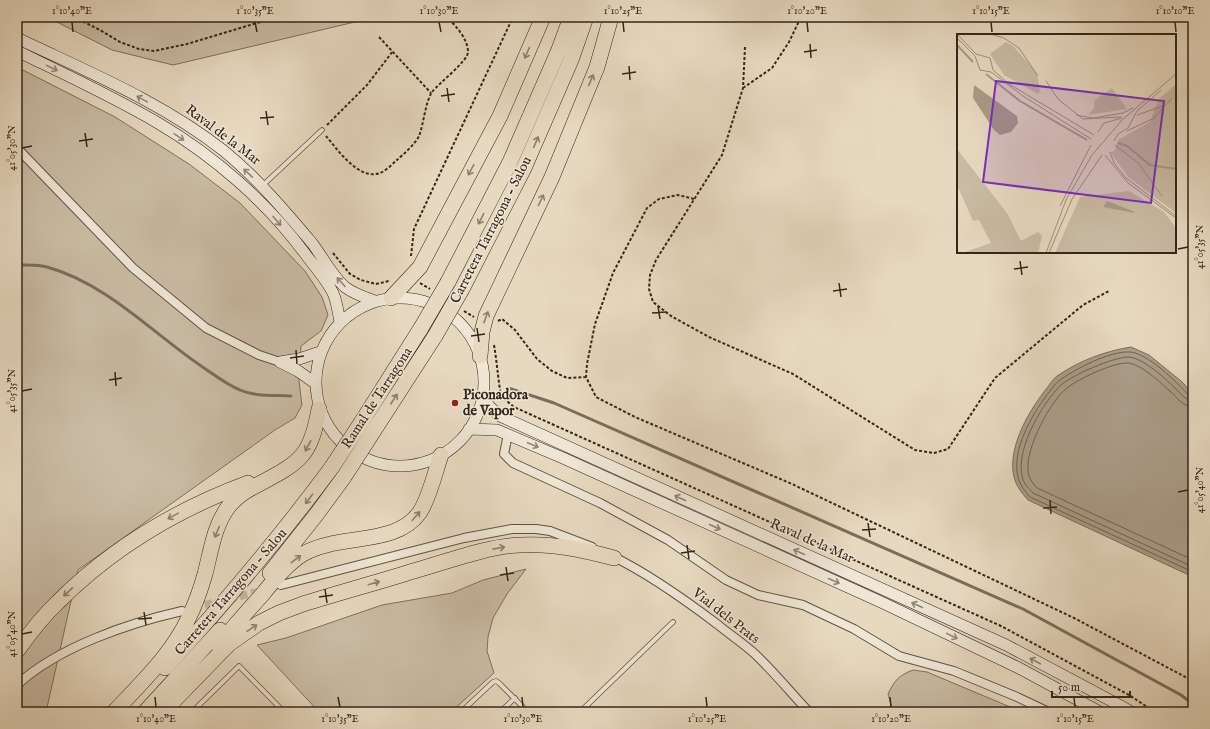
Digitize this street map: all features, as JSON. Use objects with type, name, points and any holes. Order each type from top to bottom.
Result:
[{"type":"highway","points":[[392,298],[420,267],[500,116],[543,17]]},
{"type":"highway","name":"Carretera Tarragona - Salou","points":[[421,328],[448,282],[510,162],[558,52],[570,17]]},
{"type":"highway","name":"Carretera Tarragona - Salou","points":[[367,427],[434,336],[462,289],[524,168],[571,60],[586,17]]},
{"type":"highway","points":[[480,356],[484,323],[552,177],[596,67],[611,17]]},
{"type":"highway","name":"Ramal de Tarragona","points":[[338,472],[367,427],[421,328]]},
{"type":"highway","points":[[114,712],[162,658],[180,635],[190,617],[205,574],[212,543],[228,507],[237,497],[286,469],[298,460],[305,452],[313,437],[319,409]]},
{"type":"highway","points":[[157,712],[293,561],[315,548],[330,543],[386,535],[407,525],[415,518],[421,510],[442,455]]},
{"type":"highway","points":[[17,651],[57,602],[88,573],[158,524],[217,495],[286,469]]},
{"type":"highway","name":"Carretera Tarragona - Salou","points":[[125,712],[338,472]]},
{"type":"highway","name":"Carretera Tarragona - Salou","points":[[145,712],[258,587],[316,515],[338,472]]},
{"type":"highway","points":[[163,712],[229,644],[259,623],[279,613],[303,604],[455,559],[520,545],[558,546],[579,549],[614,558]]},
{"type":"street","name":"Raval de la Mar","points":[[17,38],[122,87],[182,121],[223,151],[249,172],[262,186],[312,244],[343,286],[361,297],[375,301]]},
{"type":"street","name":"Raval de la Mar","points":[[17,51],[97,90],[158,123],[204,154],[238,182],[270,212],[300,246],[333,293],[340,322]]},
{"type":"street","points":[[17,148],[133,268],[206,328],[259,355],[280,362],[298,371],[315,384]]},
{"type":"street","points":[[392,298],[408,298],[424,301],[446,311],[464,327],[474,341],[480,356],[484,377],[483,398],[478,415],[460,441],[442,455],[426,462],[410,465],[390,465],[370,460],[355,453],[336,437],[326,424],[319,409],[315,384],[316,368],[320,352],[325,341],[340,322],[356,309],[375,301],[392,298]]},
{"type":"street","points":[[280,362],[320,352]]},
{"type":"street","name":"Raval de la Mar","points":[[483,398],[490,408],[500,416],[1006,645],[1131,712]]},
{"type":"street","name":"Raval de la Mar","points":[[469,429],[497,430],[508,434],[881,602],[1019,668],[1100,712]]},
{"type":"street","points":[[508,434],[504,454],[513,463],[600,503],[668,540],[726,580],[758,595],[803,605],[854,629],[899,656],[954,671],[1017,697],[1048,712]]},
{"type":"street","name":"Vial dels Prats","points":[[282,585],[457,540],[512,529],[531,528],[550,531],[581,542],[614,558],[672,591],[754,654],[809,712]]},
{"type":"street","points":[[17,685],[42,666],[64,653],[96,639],[155,617],[182,610]]},
{"type":"lane","points":[[262,186],[322,130]]},
{"type":"lane","points":[[580,712],[673,622]]},
{"type":"lane","points":[[192,712],[239,666],[284,712]]},
{"type":"lane","points":[[461,712],[493,682],[496,681],[528,712]]},
{"type":"lane","points":[[500,712],[515,698]]},
{"type":"path","points":[[74,17],[120,42],[154,51],[187,44],[277,17]]},
{"type":"path","points":[[393,51],[366,85],[322,130],[344,159],[356,168],[370,175],[380,173],[401,157],[418,137],[432,93],[446,77],[465,60],[468,54],[467,46],[461,32],[447,17]]},
{"type":"path","points":[[433,291],[411,278],[411,253],[414,229],[513,17]]},
{"type":"path","points":[[743,88],[772,68],[789,42],[801,17]]},
{"type":"path","points":[[379,37],[432,93]]},
{"type":"path","points":[[745,47],[743,88],[722,155],[656,260],[650,275],[649,289],[653,302],[671,316],[709,337],[793,374],[915,450],[934,453],[948,449],[995,378],[1083,305],[1109,291]]},
{"type":"path","points":[[694,199],[678,195],[659,199],[647,208],[613,273],[595,324],[587,364],[586,377],[596,397],[635,417],[792,484],[1074,618],[1193,681]]},
{"type":"path","points":[[330,250],[350,274],[361,280],[376,284],[392,280]]},
{"type":"path","points":[[459,308],[484,323]]},
{"type":"path","points":[[502,318],[516,330],[537,359],[552,371],[567,378],[586,377]]},
{"type":"path","points":[[494,338],[499,368],[498,379],[501,396],[514,407],[1001,626],[1129,695],[1155,712]]},
{"type":"shaded area","points":[[47,17],[376,17],[173,65],[112,50]]},
{"type":"shaded area","points":[[17,67],[115,117],[189,164],[240,203],[305,271],[322,297],[328,315],[321,331],[301,346],[299,381],[302,405],[295,418],[275,430],[78,570],[46,712],[17,712]]},
{"type":"shaded area","points":[[526,569],[507,594],[493,618],[488,637],[487,651],[494,673],[451,712],[319,712],[257,645],[286,638],[382,605],[452,593],[483,580]]},
{"type":"shaded area","points":[[913,670],[927,672],[1022,712],[893,712],[888,694],[898,679],[904,674]]},
{"type":"water","points":[[1131,347],[1149,355],[1181,381],[1193,393],[1193,577],[1028,500],[1016,483],[1013,471],[1013,460],[1022,427],[1034,406],[1054,379],[1074,366],[1092,357]]},
{"type":"waterway","points":[[17,265],[36,265],[47,267],[90,285],[110,297],[185,355],[235,388],[259,395],[291,396]]},
{"type":"waterway","points":[[508,388],[554,403],[1023,609],[1181,695],[1193,704]]},
{"type":"tunnel","points":[[193,608],[265,590]]},
{"type":"place","name":"Piconadora de Vapor","points":[[455,403]]}]
